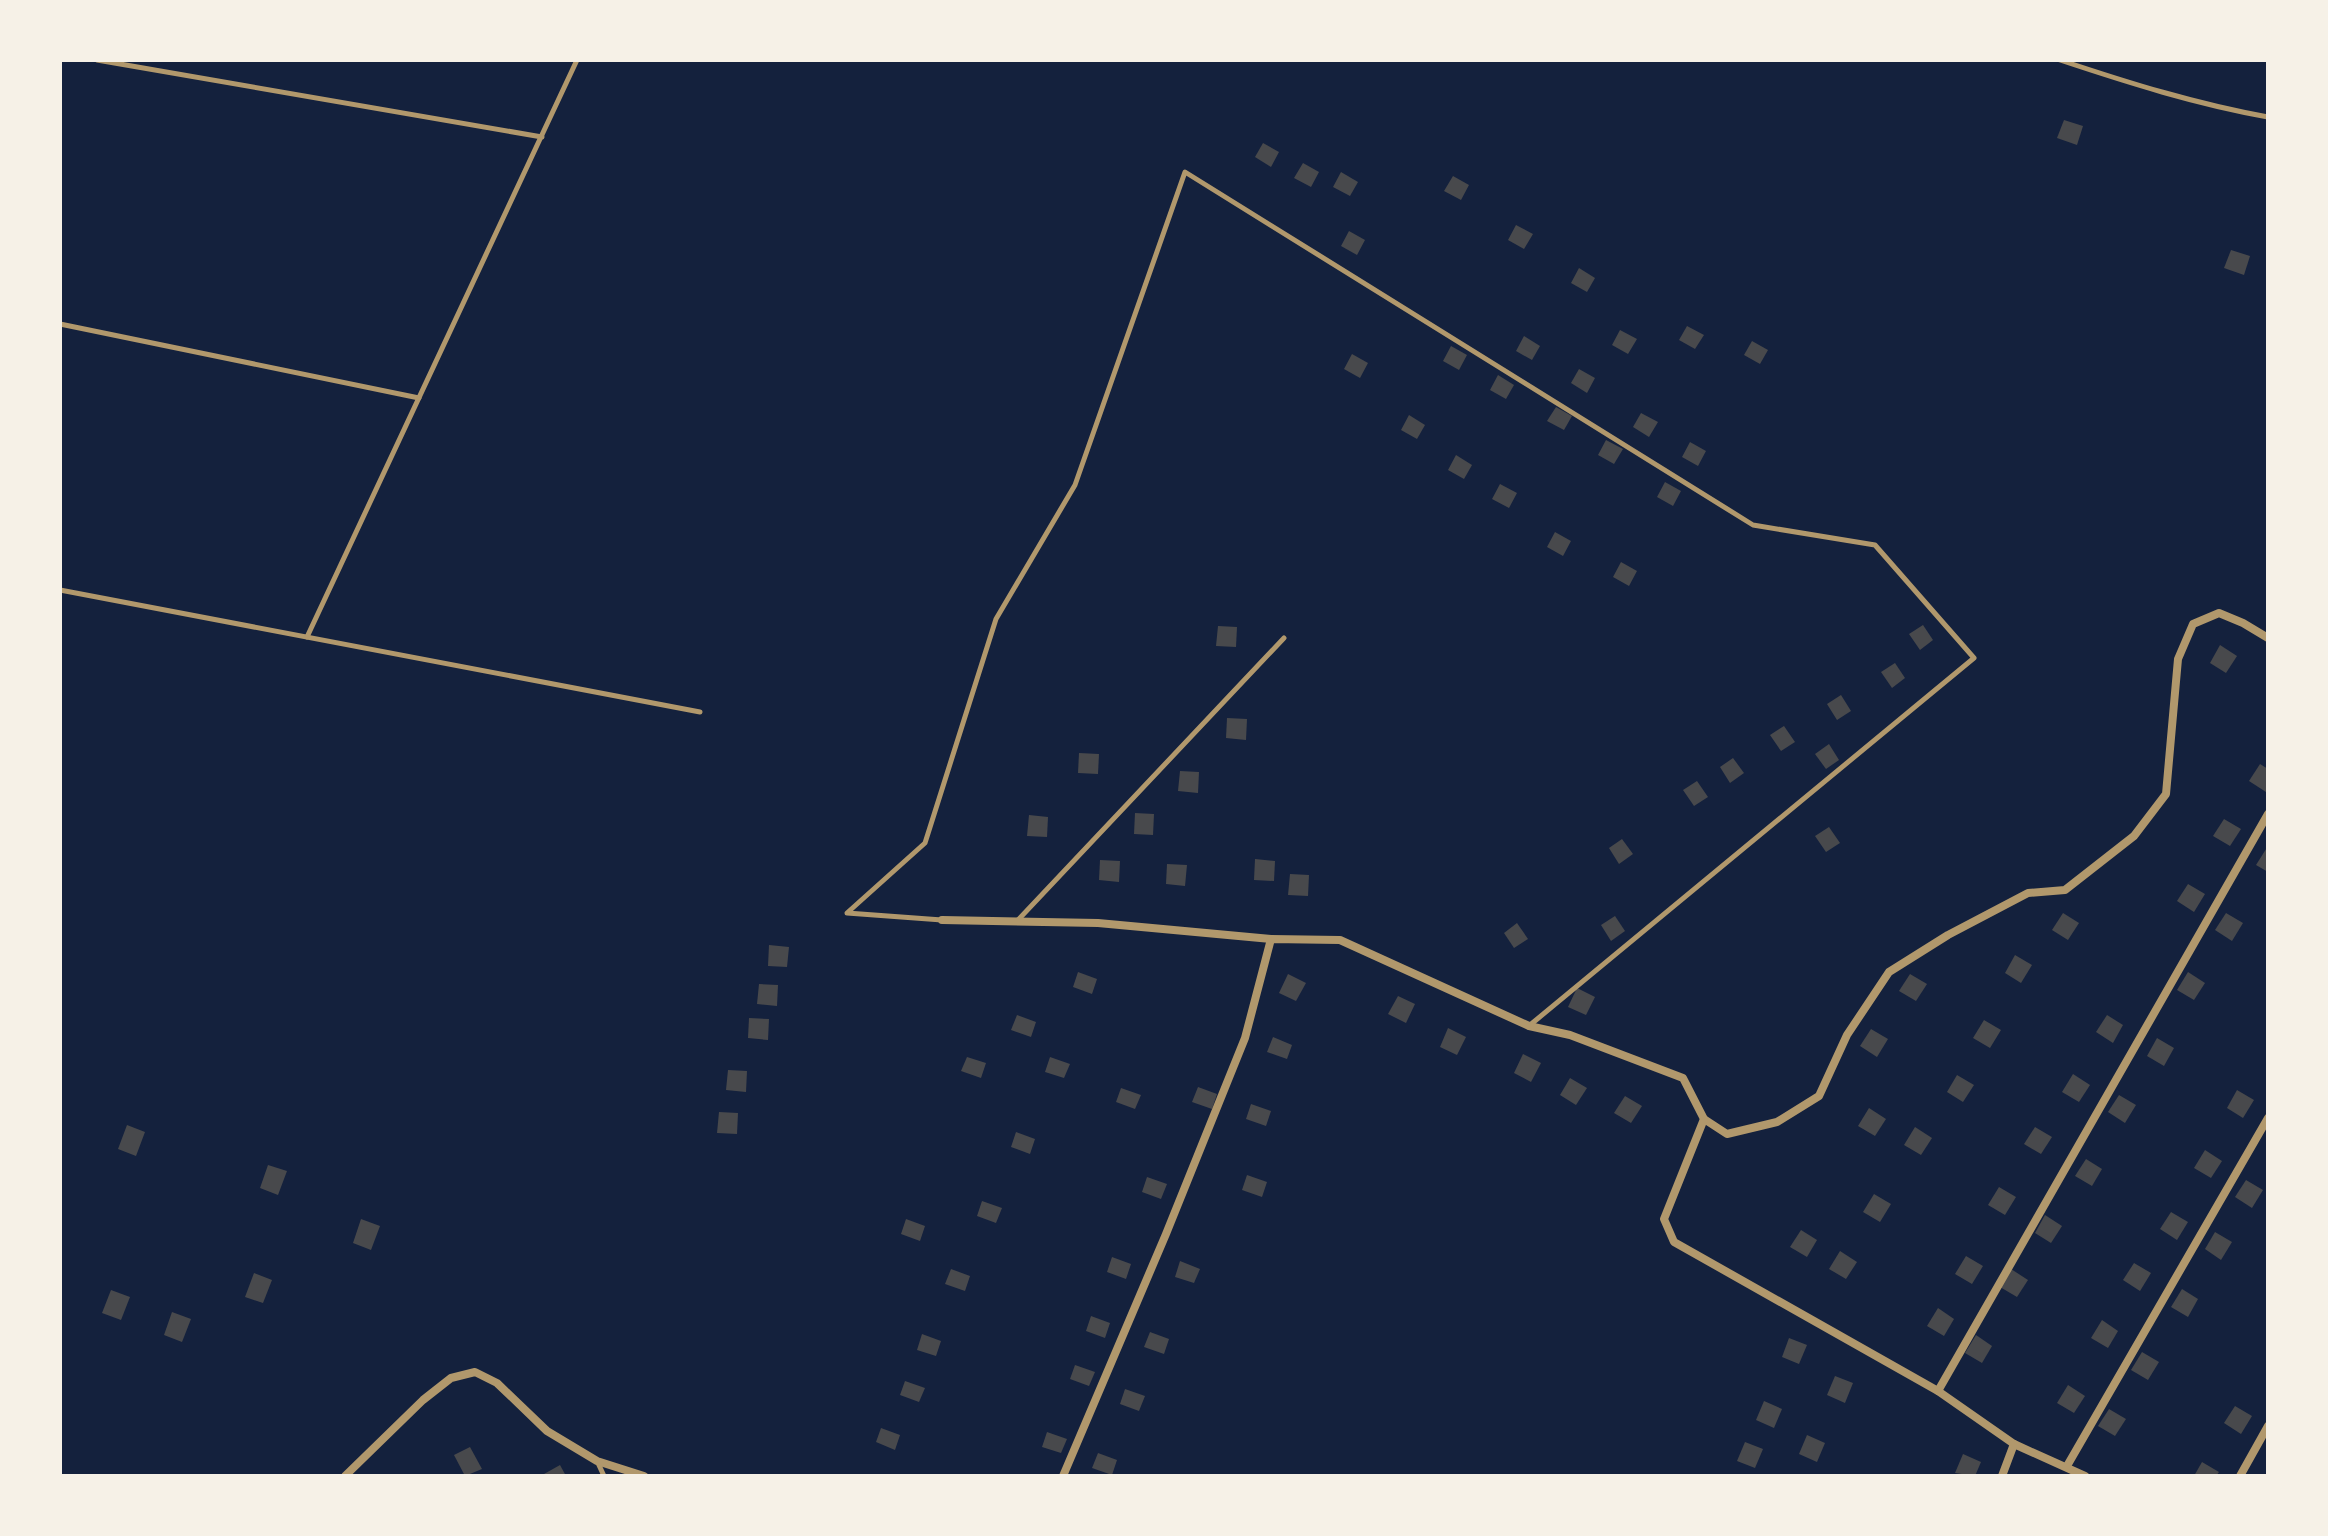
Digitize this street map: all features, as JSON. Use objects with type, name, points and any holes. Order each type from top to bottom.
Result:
[{"type":"street","points":[[942,920],[1098,923],[1271,939],[1340,940],[1529,1026],[1570,1035],[1683,1078],[1704,1119],[1727,1134],[1777,1122],[1819,1096],[1847,1035],[1889,972],[1948,935],[2028,893],[2065,890],[2134,836],[2166,794],[2178,659],[2193,624],[2219,613],[2268,638]]},
{"type":"street","points":[[1938,1391],[2268,814]]},
{"type":"street","points":[[1063,1476],[1245,1038],[1271,939]]},
{"type":"street","points":[[2067,1466],[2268,1118]]},
{"type":"street","points":[[1704,1119],[1664,1219],[1674,1242],[1938,1391],[2014,1444],[2085,1476]]},
{"type":"street","points":[[345,1476],[432,1393],[451,1378],[475,1372],[497,1383],[547,1431],[597,1461],[644,1476]]},
{"type":"street","points":[[2240,1476],[2268,1426]]},
{"type":"street","points":[[2002,1476],[2014,1444]]},
{"type":"lane","points":[[97,60],[542,137]]},
{"type":"lane","points":[[307,637],[577,60]]},
{"type":"lane","points":[[2060,60],[2157,92],[2216,108],[2268,117]]},
{"type":"lane","points":[[942,920],[847,913],[925,843],[996,619],[1075,485],[1185,172],[1753,525],[1875,545],[1974,658],[1529,1026]]},
{"type":"lane","points":[[60,324],[419,398]]},
{"type":"lane","points":[[60,590],[700,712]]},
{"type":"lane","points":[[1017,921],[1284,638]]},
{"type":"lane","points":[[597,1461],[604,1476]]},
{"type":"building","points":[[2064,120],[2083,126],[2077,145],[2057,138]]},
{"type":"building","points":[[1263,143],[1279,152],[1271,167],[1255,157]]},
{"type":"building","points":[[1303,163],[1319,172],[1311,187],[1294,178]]},
{"type":"building","points":[[1341,172],[1358,182],[1350,196],[1333,187]]},
{"type":"building","points":[[1453,176],[1469,185],[1461,200],[1444,191]]},
{"type":"building","points":[[1516,225],[1533,234],[1524,249],[1508,240]]},
{"type":"building","points":[[1349,231],[1365,240],[1357,255],[1341,246]]},
{"type":"building","points":[[2231,250],[2250,256],[2244,275],[2224,268]]},
{"type":"building","points":[[1579,268],[1595,278],[1587,292],[1571,283]]},
{"type":"building","points":[[1687,326],[1704,335],[1695,349],[1679,340]]},
{"type":"building","points":[[1620,330],[1637,339],[1628,354],[1612,345]]},
{"type":"building","points":[[1524,336],[1540,346],[1532,360],[1516,351]]},
{"type":"building","points":[[1752,341],[1768,350],[1760,364],[1744,355]]},
{"type":"building","points":[[1451,346],[1467,355],[1459,370],[1443,361]]},
{"type":"building","points":[[1352,354],[1368,363],[1360,378],[1344,369]]},
{"type":"building","points":[[1579,369],[1595,378],[1587,393],[1571,383]]},
{"type":"building","points":[[1498,375],[1514,385],[1506,399],[1490,390]]},
{"type":"building","points":[[1556,407],[1572,416],[1564,430],[1547,421]]},
{"type":"building","points":[[1641,413],[1658,422],[1649,437],[1633,427]]},
{"type":"building","points":[[1409,415],[1425,425],[1417,439],[1401,430]]},
{"type":"building","points":[[1606,440],[1623,449],[1614,464],[1598,455]]},
{"type":"building","points":[[1690,442],[1706,451],[1698,466],[1682,457]]},
{"type":"building","points":[[1456,455],[1472,465],[1464,479],[1448,470]]},
{"type":"building","points":[[1665,482],[1681,491],[1673,506],[1657,497]]},
{"type":"building","points":[[1500,484],[1517,493],[1509,508],[1492,499]]},
{"type":"building","points":[[1555,532],[1571,541],[1563,556],[1547,547]]},
{"type":"building","points":[[1621,562],[1637,571],[1629,586],[1613,577]]},
{"type":"building","points":[[1923,625],[1933,640],[1920,650],[1909,634]]},
{"type":"building","points":[[1218,626],[1237,627],[1236,647],[1216,646]]},
{"type":"building","points":[[2220,645],[2237,656],[2226,673],[2210,663]]},
{"type":"building","points":[[1895,663],[1905,678],[1892,688],[1881,672]]},
{"type":"building","points":[[1841,695],[1851,711],[1837,720],[1827,704]]},
{"type":"building","points":[[1227,718],[1247,719],[1246,740],[1226,738]]},
{"type":"building","points":[[1784,726],[1795,742],[1781,751],[1770,735]]},
{"type":"building","points":[[1829,744],[1839,760],[1826,769],[1815,754]]},
{"type":"building","points":[[1079,753],[1099,754],[1098,774],[1078,773]]},
{"type":"building","points":[[1733,758],[1744,773],[1730,783],[1720,767]]},
{"type":"building","points":[[2260,764],[2268,769],[2266,792],[2249,781]]},
{"type":"building","points":[[1180,771],[1199,772],[1198,793],[1178,791]]},
{"type":"building","points":[[1697,781],[1708,797],[1694,806],[1683,790]]},
{"type":"building","points":[[1135,813],[1154,814],[1153,835],[1134,834]]},
{"type":"building","points":[[1029,815],[1048,817],[1047,837],[1027,836]]},
{"type":"building","points":[[2224,819],[2241,829],[2230,846],[2213,836]]},
{"type":"building","points":[[1829,827],[1840,843],[1826,852],[1815,836]]},
{"type":"building","points":[[1622,839],[1633,854],[1619,864],[1609,848]]},
{"type":"building","points":[[2268,846],[2268,872],[2256,865]]},
{"type":"building","points":[[1255,859],[1275,861],[1274,881],[1254,880]]},
{"type":"building","points":[[1100,860],[1120,861],[1119,882],[1099,880]]},
{"type":"building","points":[[1167,864],[1187,865],[1185,886],[1166,884]]},
{"type":"building","points":[[1290,874],[1309,875],[1308,896],[1288,895]]},
{"type":"building","points":[[2188,884],[2205,894],[2194,912],[2177,901]]},
{"type":"building","points":[[2063,913],[2079,923],[2068,940],[2052,930]]},
{"type":"building","points":[[2226,913],[2243,923],[2232,941],[2215,930]]},
{"type":"building","points":[[1615,916],[1625,931],[1611,941],[1601,925]]},
{"type":"building","points":[[1517,923],[1528,939],[1514,948],[1504,933]]},
{"type":"building","points":[[769,945],[789,947],[787,967],[768,966]]},
{"type":"building","points":[[2015,955],[2032,965],[2021,983],[2005,973]]},
{"type":"building","points":[[1078,972],[1097,979],[1092,994],[1073,987]]},
{"type":"building","points":[[2188,972],[2205,983],[2194,1000],[2177,990]]},
{"type":"building","points":[[1288,974],[1306,983],[1296,1001],[1279,993]]},
{"type":"building","points":[[1910,974],[1927,984],[1916,1001],[1899,991]]},
{"type":"building","points":[[759,984],[778,985],[777,1006],[757,1004]]},
{"type":"building","points":[[1577,988],[1595,997],[1586,1015],[1568,1007]]},
{"type":"building","points":[[1398,996],[1415,1004],[1406,1023],[1388,1014]]},
{"type":"building","points":[[1017,1015],[1036,1022],[1031,1037],[1011,1030]]},
{"type":"building","points":[[2107,1015],[2123,1025],[2113,1043],[2096,1032]]},
{"type":"building","points":[[749,1018],[769,1019],[768,1040],[748,1038]]},
{"type":"building","points":[[1984,1020],[2001,1030],[1990,1048],[1973,1038]]},
{"type":"building","points":[[1448,1028],[1466,1037],[1457,1055],[1440,1047]]},
{"type":"building","points":[[1871,1029],[1888,1039],[1877,1057],[1860,1046]]},
{"type":"building","points":[[1273,1037],[1292,1045],[1287,1059],[1267,1052]]},
{"type":"building","points":[[2157,1038],[2174,1048],[2164,1066],[2147,1056]]},
{"type":"building","points":[[1523,1054],[1541,1063],[1531,1082],[1514,1073]]},
{"type":"building","points":[[967,1057],[986,1063],[981,1078],[961,1071]]},
{"type":"building","points":[[1050,1057],[1070,1064],[1064,1078],[1045,1072]]},
{"type":"building","points":[[728,1070],[747,1071],[746,1092],[726,1090]]},
{"type":"building","points":[[2073,1074],[2090,1085],[2079,1102],[2062,1092]]},
{"type":"building","points":[[1957,1075],[1974,1085],[1963,1102],[1947,1092]]},
{"type":"building","points":[[1570,1078],[1587,1088],[1576,1105],[1560,1095]]},
{"type":"building","points":[[1198,1087],[1217,1094],[1212,1109],[1192,1102]]},
{"type":"building","points":[[1121,1088],[1141,1095],[1135,1109],[1116,1102]]},
{"type":"building","points":[[2237,1090],[2254,1100],[2243,1118],[2227,1108]]},
{"type":"building","points":[[2119,1095],[2136,1105],[2125,1123],[2108,1112]]},
{"type":"building","points":[[1625,1096],[1642,1106],[1631,1123],[1614,1113]]},
{"type":"building","points":[[1251,1104],[1271,1111],[1266,1126],[1246,1119]]},
{"type":"building","points":[[1869,1108],[1886,1119],[1875,1136],[1858,1126]]},
{"type":"building","points":[[719,1112],[738,1113],[737,1134],[717,1133]]},
{"type":"building","points":[[127,1125],[145,1132],[136,1156],[118,1149]]},
{"type":"building","points":[[1915,1127],[1932,1138],[1921,1155],[1904,1145]]},
{"type":"building","points":[[2035,1127],[2052,1137],[2041,1154],[2024,1144]]},
{"type":"building","points":[[1016,1132],[1035,1139],[1030,1154],[1011,1147]]},
{"type":"building","points":[[2205,1150],[2222,1161],[2211,1178],[2194,1168]]},
{"type":"building","points":[[2086,1159],[2102,1169],[2092,1186],[2075,1176]]},
{"type":"building","points":[[268,1165],[287,1171],[278,1195],[260,1188]]},
{"type":"building","points":[[1247,1175],[1267,1182],[1262,1197],[1242,1190]]},
{"type":"building","points":[[1147,1177],[1167,1184],[1161,1199],[1142,1192]]},
{"type":"building","points":[[2246,1180],[2263,1190],[2252,1208],[2235,1197]]},
{"type":"building","points":[[1999,1187],[2016,1197],[2005,1215],[1988,1205]]},
{"type":"building","points":[[1874,1194],[1891,1204],[1880,1222],[1863,1212]]},
{"type":"building","points":[[982,1201],[1002,1208],[996,1223],[977,1216]]},
{"type":"building","points":[[2171,1212],[2188,1222],[2177,1240],[2160,1229]]},
{"type":"building","points":[[2045,1215],[2062,1226],[2051,1243],[2035,1233]]},
{"type":"building","points":[[361,1219],[380,1226],[371,1250],[353,1243]]},
{"type":"building","points":[[906,1219],[925,1226],[920,1241],[901,1234]]},
{"type":"building","points":[[1801,1230],[1817,1240],[1807,1257],[1790,1247]]},
{"type":"building","points":[[2215,1232],[2232,1242],[2221,1260],[2205,1249]]},
{"type":"building","points":[[1840,1251],[1857,1262],[1846,1279],[1829,1269]]},
{"type":"building","points":[[1966,1256],[1983,1266],[1972,1284],[1955,1274]]},
{"type":"building","points":[[1112,1257],[1131,1264],[1126,1279],[1107,1272]]},
{"type":"building","points":[[1180,1261],[1200,1269],[1194,1283],[1175,1277]]},
{"type":"building","points":[[2134,1263],[2151,1273],[2140,1291],[2123,1280]]},
{"type":"building","points":[[951,1269],[970,1276],[965,1291],[945,1284]]},
{"type":"building","points":[[2011,1269],[2028,1280],[2017,1297],[2000,1287]]},
{"type":"building","points":[[254,1273],[272,1280],[263,1303],[245,1297]]},
{"type":"building","points":[[2182,1289],[2198,1299],[2188,1317],[2171,1307]]},
{"type":"building","points":[[111,1290],[130,1297],[121,1320],[102,1313]]},
{"type":"building","points":[[1938,1308],[1954,1319],[1944,1336],[1927,1326]]},
{"type":"building","points":[[172,1312],[191,1319],[182,1342],[164,1335]]},
{"type":"building","points":[[1091,1316],[1110,1323],[1105,1338],[1086,1331]]},
{"type":"building","points":[[2102,1320],[2118,1331],[2108,1348],[2091,1338]]},
{"type":"building","points":[[1150,1332],[1169,1339],[1164,1354],[1144,1347]]},
{"type":"building","points":[[922,1334],[941,1341],[936,1356],[917,1350]]},
{"type":"building","points":[[1976,1335],[1992,1346],[1982,1363],[1965,1353]]},
{"type":"building","points":[[1789,1338],[1807,1345],[1799,1364],[1782,1357]]},
{"type":"building","points":[[2142,1352],[2159,1362],[2148,1380],[2131,1370]]},
{"type":"building","points":[[1075,1365],[1095,1372],[1089,1386],[1070,1379]]},
{"type":"building","points":[[1835,1376],[1853,1383],[1845,1403],[1827,1395]]},
{"type":"building","points":[[905,1381],[925,1388],[919,1402],[900,1395]]},
{"type":"building","points":[[2068,1385],[2085,1396],[2074,1413],[2057,1403]]},
{"type":"building","points":[[1125,1389],[1145,1396],[1139,1411],[1120,1404]]},
{"type":"building","points":[[1764,1401],[1782,1409],[1774,1428],[1756,1420]]},
{"type":"building","points":[[2235,1406],[2252,1416],[2241,1434],[2224,1423]]},
{"type":"building","points":[[2109,1409],[2126,1419],[2115,1436],[2098,1426]]},
{"type":"building","points":[[881,1428],[900,1435],[895,1450],[876,1442]]},
{"type":"building","points":[[1047,1432],[1067,1439],[1061,1453],[1042,1447]]},
{"type":"building","points":[[1807,1435],[1825,1443],[1817,1462],[1799,1454]]},
{"type":"building","points":[[1745,1442],[1763,1449],[1755,1468],[1737,1461]]},
{"type":"building","points":[[470,1447],[482,1469],[465,1476],[454,1455]]},
{"type":"building","points":[[1098,1453],[1117,1460],[1112,1475],[1092,1468]]},
{"type":"building","points":[[1963,1454],[1981,1462],[1975,1476],[1955,1473]]},
{"type":"building","points":[[2202,1462],[2219,1472],[2216,1476],[2194,1476]]},
{"type":"building","points":[[560,1465],[566,1476],[544,1474]]}]
